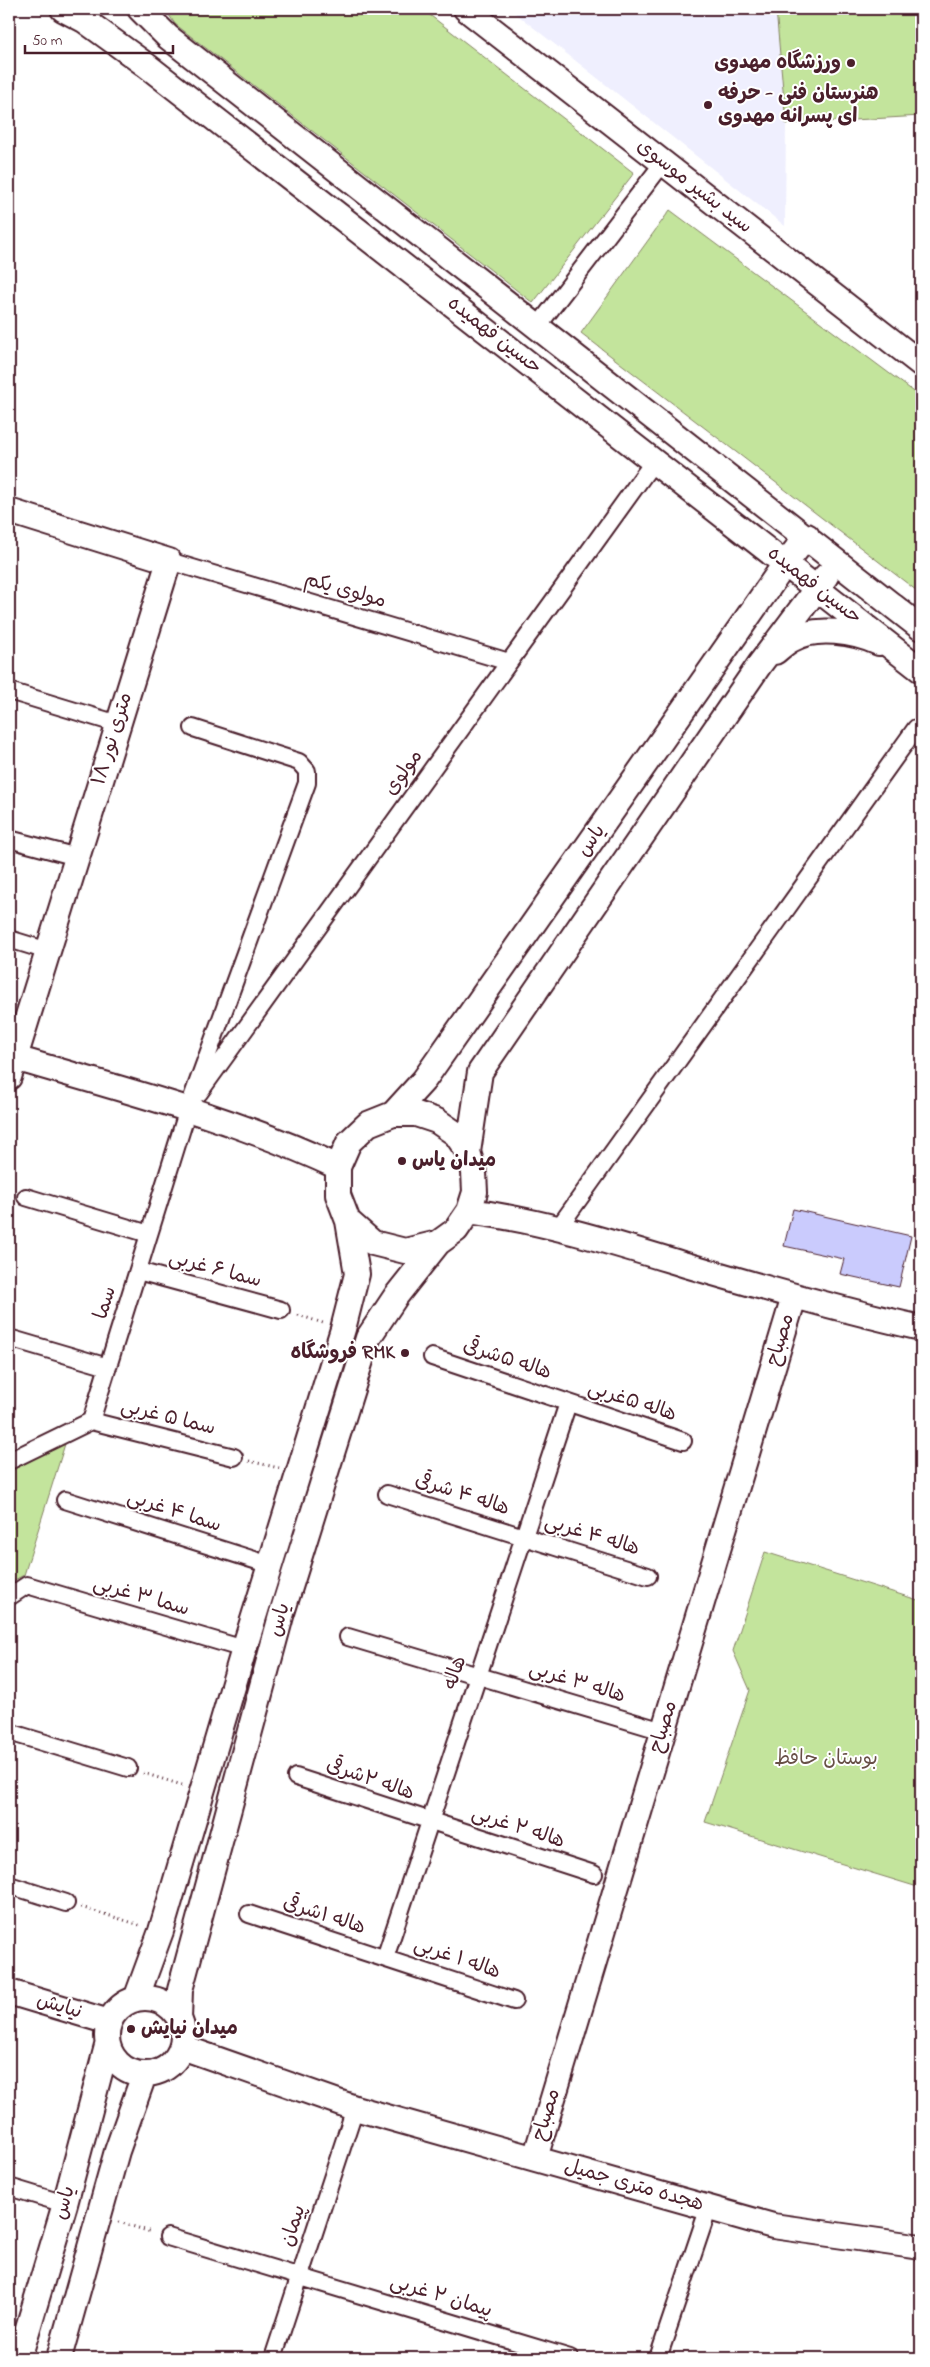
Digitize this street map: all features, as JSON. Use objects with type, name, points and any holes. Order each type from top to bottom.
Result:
[{"type":"street","name":"حسین فهمیده","points":[[64,9],[84,20],[146,65],[921,670]]},
{"type":"street","name":"حسین فهمیده","points":[[140,9],[168,37],[807,536],[836,563],[921,628]]},
{"type":"street","name":"سید بشیر موسوی","points":[[466,9],[921,364]]},
{"type":"street","points":[[538,326],[663,163]]},
{"type":"street","name":"مولوی","points":[[188,1109],[654,461]]},
{"type":"street","points":[[9,511],[168,561]]},
{"type":"street","points":[[734,524],[755,549],[760,565],[758,598],[751,614]]},
{"type":"street","name":"یاس","points":[[394,1114],[424,1080],[785,564],[807,536]]},
{"type":"street","name":"مولوی یکم","points":[[168,561],[509,662]]},
{"type":"street","name":"۱۸ متری نور","points":[[12,1067],[16,1029],[48,951],[168,561]]},
{"type":"street","name":"یاس","points":[[468,1152],[480,1072],[760,664],[836,563]]},
{"type":"street","points":[[760,664],[792,639],[823,631],[861,635],[896,650]]},
{"type":"street","points":[[9,691],[118,724]]},
{"type":"street","name":"سما","points":[[91,1421],[188,1109],[307,783],[307,771],[300,762],[193,728]]},
{"type":"street","points":[[559,1227],[916,728]]},
{"type":"street","points":[[9,839],[77,857]]},
{"type":"street","points":[[9,939],[48,951]]},
{"type":"street","points":[[12,1067],[188,1109],[297,1147],[338,1167]]},
{"type":"street","points":[[394,1114],[416,1114],[438,1121],[456,1134],[468,1152],[474,1178],[474,1192],[469,1211],[456,1230],[438,1244],[405,1251],[373,1243],[348,1221],[338,1195],[338,1167],[349,1142],[368,1124],[394,1114]]},
{"type":"street","points":[[26,1197],[149,1234]]},
{"type":"street","name":"مصباح","points":[[469,1211],[514,1217],[559,1227],[794,1297],[921,1328]]},
{"type":"street","name":"یاس","points":[[136,1999],[160,1931],[244,1649],[299,1473],[357,1274],[348,1221]]},
{"type":"street","name":"یاس","points":[[179,2019],[180,1990],[281,1616],[368,1338],[396,1296],[438,1244]]},
{"type":"street","name":"سما ۶ غربی","points":[[138,1271],[280,1310]]},
{"type":"street","name":"مصباح","points":[[535,2158],[794,1297]]},
{"type":"street","points":[[9,1338],[108,1366]]},
{"type":"street","name":"هاله ۵شرقی","points":[[432,1358],[568,1403]]},
{"type":"street","name":"هاله ۵غربی","points":[[568,1403],[683,1441]]},
{"type":"street","name":"هاله","points":[[386,1958],[568,1403]]},
{"type":"street","points":[[9,1461],[91,1421]]},
{"type":"street","name":"سما ۵ غربی","points":[[91,1421],[234,1457]]},
{"type":"street","name":"هاله ۴ شرقی","points":[[387,1494],[524,1538]]},
{"type":"street","name":"سما ۴ غربی","points":[[65,1500],[270,1565]]},
{"type":"street","name":"هاله ۴ غربی","points":[[524,1538],[648,1576]]},
{"type":"street","name":"سما ۳ غربی","points":[[9,1596],[26,1586],[244,1649]]},
{"type":"street","name":"هاله ۳ غربی","points":[[348,1637],[663,1731]]},
{"type":"street","points":[[9,1732],[128,1768]]},
{"type":"street","name":"هاله ۲شرقی","points":[[296,1777],[430,1822]]},
{"type":"street","name":"هاله ۲ غربی","points":[[430,1822],[594,1874]]},
{"type":"street","points":[[9,1885],[66,1903]]},
{"type":"street","name":"هاله ۱شرقی","points":[[249,1914],[386,1958]]},
{"type":"street","name":"هاله ۱ غربی","points":[[386,1958],[514,2001]]},
{"type":"street","name":"نیایش","points":[[9,1992],[109,2022]]},
{"type":"street","points":[[136,1999],[150,1999],[164,2003],[179,2019],[183,2033],[182,2047],[168,2067],[156,2073],[144,2075],[132,2072],[121,2066],[113,2058],[106,2034],[109,2022],[124,2004],[136,1999]]},
{"type":"street","name":"یاس","points":[[19,2358],[65,2204],[108,2046]]},
{"type":"street","name":"هجده متری جمیل","points":[[182,2047],[355,2108],[773,2226],[921,2247]]},
{"type":"street","name":"یاس","points":[[58,2358],[117,2151],[144,2075]]},
{"type":"street","name":"پیمان","points":[[273,2358],[355,2108]]},
{"type":"street","points":[[9,2187],[65,2204]]},
{"type":"street","points":[[658,2358],[709,2207]]},
{"type":"street","name":"پیمان ۲ غربی","points":[[168,2237],[570,2358]]},
{"type":"path","points":[[280,1310],[342,1329]]},
{"type":"path","points":[[234,1457],[299,1473]]},
{"type":"path","points":[[128,1768],[202,1790]]},
{"type":"path","points":[[66,1903],[160,1931]]},
{"type":"path","points":[[100,2216],[168,2237]]},
{"type":"shaded area","name":"هنرستان فنی - حرفه ای پسرانه مهدوی","points":[[510,9],[776,9],[786,124],[785,226]]},
{"type":"green space","points":[[165,9],[422,9],[634,173],[533,303],[175,24]]},
{"type":"green space","name":"ورزشگاه مهدوی","points":[[776,9],[921,9],[921,116],[786,124]]},
{"type":"green space","points":[[670,210],[921,397],[921,594],[581,333]]},
{"type":"green space","points":[[65,1444],[24,1575],[9,1583],[9,1470]]},
{"type":"green space","name":"بوستان حافظ","points":[[765,1552],[921,1601],[921,1888],[705,1822],[750,1690],[733,1651]]},
{"type":"building","points":[[793,1209],[911,1236],[899,1287],[840,1274],[844,1259],[784,1246]]},
{"type":"place","name":"ورزشگاه مهدوی","points":[[851,63]]},
{"type":"place","name":"هنرستان فنی - حرفه ای پسرانه مهدوی","points":[[708,105]]},
{"type":"place","name":"میدان یاس","points":[[402,1161]]},
{"type":"place","name":"فروشگاه RMK","points":[[405,1353]]},
{"type":"place","name":"میدان نیایش","points":[[131,2029]]}]
